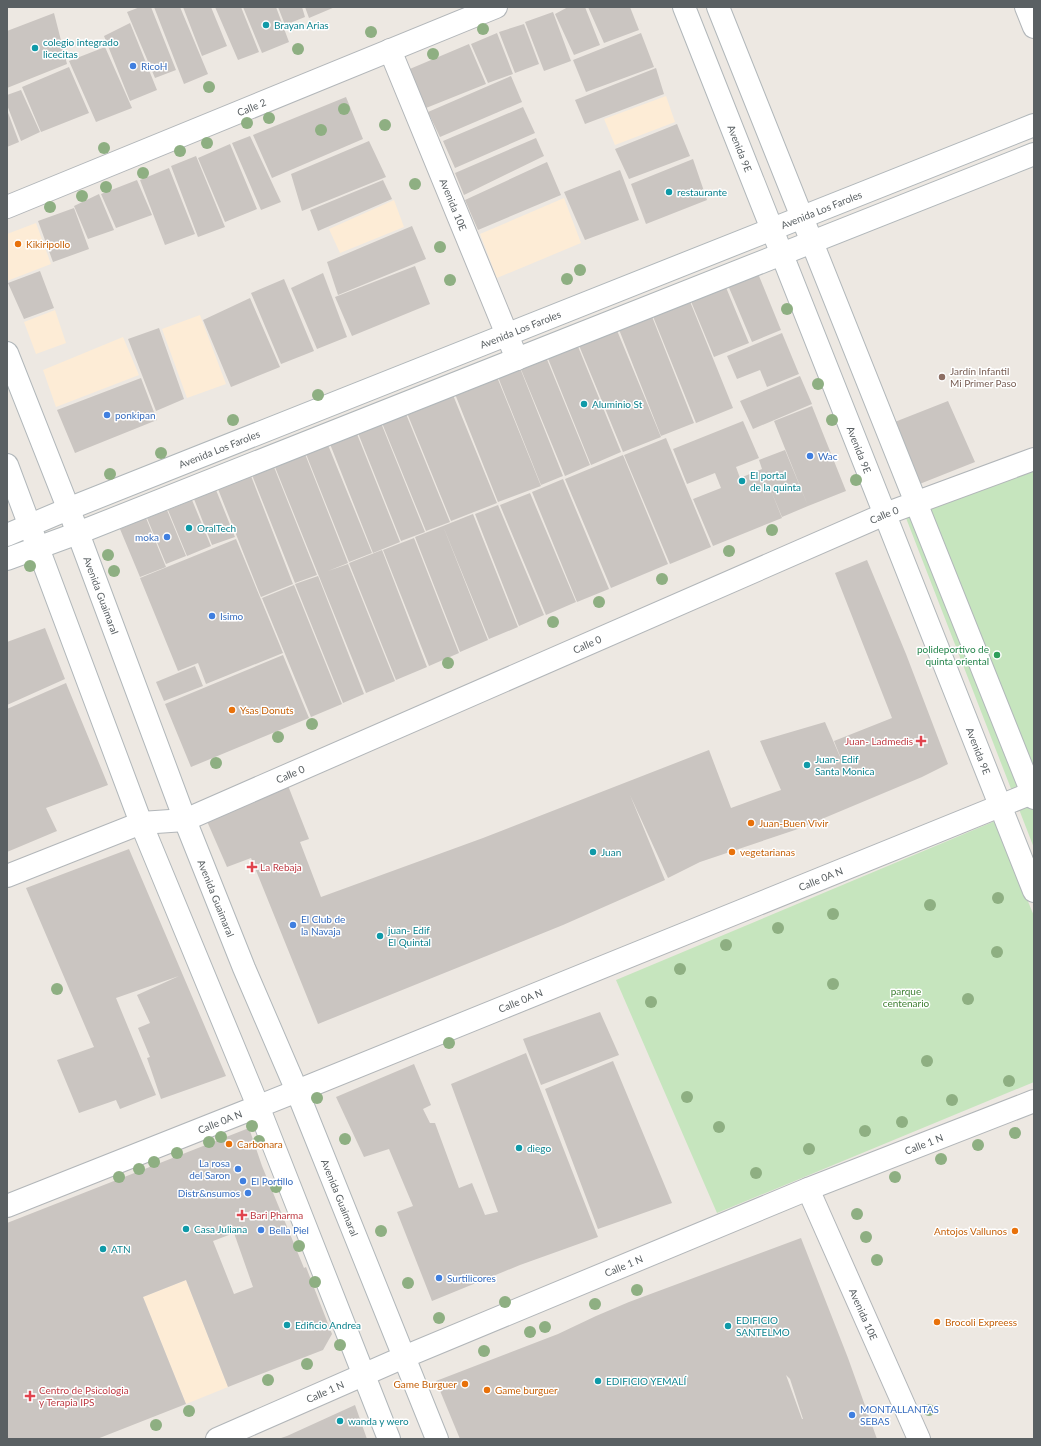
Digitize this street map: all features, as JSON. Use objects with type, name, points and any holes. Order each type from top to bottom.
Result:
[{"type":"street","name":"Calle 2","points":[[7,207],[496,7]]},
{"type":"street","name":"Avenida 9E","points":[[684,7],[1034,892]]},
{"type":"street","points":[[718,7],[801,218],[1033,795]]},
{"type":"street","points":[[1026,7],[1034,28]]},
{"type":"street","name":"Avenida 10E","points":[[390,50],[517,359]]},
{"type":"street","name":"Avenida Los Faroles","points":[[7,535],[68,508],[508,335],[1034,125]]},
{"type":"street","points":[[7,559],[78,533],[1034,154]]},
{"type":"street","name":"Avenida Guaimaral","points":[[7,353],[78,533],[185,820],[437,1439]]},
{"type":"street","name":"Calle 0","points":[[7,876],[141,823],[185,820],[885,514],[1034,459]]},
{"type":"street","points":[[7,466],[141,823],[258,1106],[389,1439]]},
{"type":"street","name":"Calle 0A N","points":[[7,1206],[296,1091],[1000,805],[1033,795]]},
{"type":"street","name":"Calle 1 N","points":[[217,1439],[363,1375],[808,1189],[1034,1101]]},
{"type":"street","name":"Avenida 10E","points":[[808,1189],[919,1439]]},
{"type":"shaded area","points":[[666,96],[675,122],[615,145],[604,119]]},
{"type":"shaded area","points":[[564,198],[581,243],[497,278],[480,234]]},
{"type":"shaded area","points":[[394,200],[404,227],[340,253],[329,229]]},
{"type":"shaded area","points":[[36,223],[51,264],[7,281],[7,234]]},
{"type":"shaded area","points":[[55,310],[66,343],[36,354],[24,322]]},
{"type":"shaded area","points":[[200,315],[226,384],[187,398],[162,329]]},
{"type":"shaded area","points":[[123,337],[139,375],[56,407],[43,370]]},
{"type":"shaded area","points":[[186,1280],[228,1387],[186,1404],[143,1297]]},
{"type":"green space","name":"polideportivo de quinta oriental","points":[[1034,469],[1034,848],[906,518]]},
{"type":"green space","name":"parque centenario","points":[[995,821],[1034,916],[1034,1082],[717,1213],[616,980]]},
{"type":"building","points":[[140,7],[151,7],[176,70],[155,78],[127,12]]},
{"type":"building","points":[[154,7],[180,7],[208,74],[184,84]]},
{"type":"building","points":[[183,7],[211,7],[227,46],[202,56]]},
{"type":"building","points":[[215,7],[241,7],[259,52],[238,60]]},
{"type":"building","name":"Brayan Arias","points":[[243,7],[276,7],[289,42],[262,53]]},
{"type":"building","points":[[278,7],[302,7],[305,17],[285,25]]},
{"type":"building","points":[[305,7],[335,7],[309,18]]},
{"type":"building","points":[[568,7],[585,7],[600,45],[574,55],[555,14]]},
{"type":"building","points":[[588,7],[630,7],[639,30],[604,43]]},
{"type":"building","points":[[553,12],[571,61],[544,71],[525,22]]},
{"type":"building","name":"colegio integrado licecitas","points":[[54,13],[67,64],[7,88],[7,31]]},
{"type":"building","points":[[130,23],[157,90],[130,101],[104,36]]},
{"type":"building","points":[[524,24],[539,64],[515,73],[499,32]]},
{"type":"building","points":[[497,33],[513,74],[488,83],[471,44]]},
{"type":"building","points":[[641,33],[654,67],[586,92],[573,60]]},
{"type":"building","points":[[469,44],[486,84],[421,110],[405,71]]},
{"type":"building","points":[[105,47],[132,108],[96,122],[69,61]]},
{"type":"building","points":[[69,67],[89,113],[41,132],[22,87]]},
{"type":"building","points":[[656,68],[664,94],[585,124],[575,100]]},
{"type":"building","points":[[511,76],[522,102],[440,137],[428,112]]},
{"type":"building","points":[[21,90],[40,132],[21,141],[7,105],[7,95]]},
{"type":"building","points":[[346,97],[363,139],[272,178],[253,135]]},
{"type":"building","points":[[523,107],[535,133],[455,168],[443,141]]},
{"type":"building","points":[[7,110],[19,142],[7,147]]},
{"type":"building","points":[[677,124],[690,156],[629,179],[615,149]]},
{"type":"building","points":[[250,136],[281,202],[261,210],[232,143]]},
{"type":"building","points":[[536,138],[544,156],[464,195],[455,173]]},
{"type":"building","points":[[369,141],[386,177],[302,211],[291,174]]},
{"type":"building","points":[[230,144],[257,209],[225,222],[198,158]]},
{"type":"building","points":[[196,156],[225,227],[198,237],[171,166]]},
{"type":"building","name":"restaurante","points":[[693,159],[707,200],[646,224],[631,184]]},
{"type":"building","points":[[547,162],[561,195],[478,230],[465,200]]},
{"type":"building","points":[[169,168],[195,234],[165,245],[140,180]]},
{"type":"building","points":[[620,170],[639,220],[585,240],[564,192]]},
{"type":"building","points":[[137,180],[152,215],[116,228],[101,194]]},
{"type":"building","points":[[383,180],[392,199],[318,231],[310,210]]},
{"type":"building","points":[[99,194],[114,230],[88,239],[74,206]]},
{"type":"building","points":[[74,208],[89,249],[53,262],[38,221]]},
{"type":"building","points":[[412,226],[426,259],[338,295],[327,262]]},
{"type":"building","points":[[415,266],[430,304],[352,336],[335,297]]},
{"type":"building","points":[[40,271],[54,308],[24,319],[8,283]]},
{"type":"building","points":[[757,271],[781,330],[752,342],[727,283]]},
{"type":"building","points":[[323,273],[347,337],[317,349],[291,288]]},
{"type":"building","points":[[284,279],[314,351],[281,364],[251,293]]},
{"type":"building","points":[[725,285],[749,343],[714,357],[690,299]]},
{"type":"building","points":[[250,298],[280,367],[231,387],[203,320]]},
{"type":"building","points":[[689,299],[733,408],[696,423],[652,314]]},
{"type":"building","points":[[651,314],[694,423],[661,436],[618,327]]},
{"type":"building","points":[[159,328],[184,399],[156,411],[128,339]]},
{"type":"building","points":[[616,328],[661,437],[623,452],[578,343]]},
{"type":"building","points":[[782,333],[799,374],[767,387],[760,370],[737,379],[727,356]]},
{"type":"building","name":"Aluminio St","points":[[577,344],[621,452],[591,465],[547,356]]},
{"type":"building","points":[[546,357],[590,465],[565,476],[520,367]]},
{"type":"building","points":[[520,368],[563,476],[541,485],[498,377]]},
{"type":"building","points":[[800,376],[812,404],[753,429],[740,401]]},
{"type":"building","points":[[497,377],[541,486],[498,502],[455,394]]},
{"type":"building","name":"ponkipan","points":[[141,378],[157,420],[75,453],[57,410]]},
{"type":"building","points":[[453,395],[497,503],[451,521],[407,413]]},
{"type":"building","points":[[948,401],[975,462],[907,489],[882,427]]},
{"type":"building","name":"Wac","points":[[812,406],[846,491],[808,506],[774,421]]},
{"type":"building","points":[[406,414],[450,522],[426,531],[382,423]]},
{"type":"building","name":"El portal de la quinta","points":[[743,421],[759,458],[736,467],[740,478],[762,469],[759,460],[785,450],[808,506],[782,517],[770,488],[782,518],[713,546],[693,499],[721,488],[715,473],[687,484],[673,449]]},
{"type":"building","points":[[381,423],[425,532],[401,541],[358,433]]},
{"type":"building","points":[[357,434],[400,542],[373,553],[330,444]]},
{"type":"building","points":[[666,438],[711,547],[670,564],[624,455]]},
{"type":"building","points":[[328,445],[372,553],[349,562],[306,454]]},
{"type":"building","points":[[305,454],[348,563],[328,571],[348,564],[395,681],[366,693],[275,467]]},
{"type":"building","points":[[623,455],[668,564],[611,588],[565,479]]},
{"type":"building","points":[[274,467],[317,575],[295,583],[252,475]]},
{"type":"building","points":[[251,476],[293,584],[261,597],[218,489]]},
{"type":"building","points":[[563,479],[609,589],[577,602],[532,492]]},
{"type":"building","points":[[216,490],[235,537],[212,545],[194,499]]},
{"type":"building","points":[[530,493],[576,602],[546,615],[500,505]]},
{"type":"building","name":"OralTech","points":[[192,500],[211,546],[187,556],[168,510]]},
{"type":"building","points":[[498,505],[544,615],[519,626],[475,514]]},
{"type":"building","name":"moka","points":[[167,510],[186,556],[166,564],[147,518]]},
{"type":"building","points":[[473,514],[518,627],[489,639],[443,526]]},
{"type":"building","points":[[146,518],[166,567],[140,577],[120,529]]},
{"type":"building","points":[[443,526],[488,640],[460,652],[415,537]]},
{"type":"building","points":[[414,538],[459,653],[429,666],[383,550]]},
{"type":"building","name":"Isimo","points":[[236,539],[283,653],[206,684],[198,663],[178,671],[140,578]]},
{"type":"building","points":[[382,550],[427,667],[396,680],[349,563]]},
{"type":"building","points":[[867,560],[906,654],[948,764],[922,777],[798,829],[700,862],[668,878],[630,795],[665,880],[563,925],[318,1024],[251,858],[227,867],[206,819],[287,783],[309,839],[300,842],[321,897],[483,838],[709,750],[731,808],[781,790],[760,741],[825,722],[844,766],[834,741],[892,718],[835,573]]},
{"type":"building","points":[[318,576],[364,694],[343,703],[295,584]]},
{"type":"building","points":[[294,585],[342,704],[311,717],[262,598]]},
{"type":"building","points":[[45,628],[65,679],[7,705],[7,642]]},
{"type":"building","points":[[283,655],[309,718],[191,767],[165,704]]},
{"type":"building","points":[[195,666],[203,686],[164,701],[156,682]]},
{"type":"building","points":[[66,683],[108,785],[46,808],[57,831],[7,852],[7,709]]},
{"type":"building","points":[[129,849],[226,1076],[161,1099],[147,1058],[150,1057],[138,1028],[150,1023],[137,995],[179,976],[116,998],[156,1095],[120,1109],[116,1100],[79,1113],[57,1060],[94,1047],[26,888]]},
{"type":"building","points":[[600,1012],[619,1055],[541,1085],[523,1039]]},
{"type":"building","points":[[526,1053],[598,1237],[520,1265],[432,1301],[397,1212],[413,1206],[389,1149],[364,1157],[336,1097],[414,1064],[431,1105],[423,1109],[430,1123],[435,1123],[459,1188],[472,1183],[485,1215],[498,1212],[451,1084]]},
{"type":"building","name":"diego","points":[[613,1061],[672,1203],[598,1229],[545,1089]]},
{"type":"building","points":[[249,1128],[262,1166],[304,1268],[306,1267],[332,1334],[323,1350],[228,1387],[186,1280],[143,1297],[186,1404],[97,1439],[7,1439],[7,1223]],"holes":[[[234,1233],[253,1287],[234,1294],[213,1241]]]},
{"type":"building","points":[[801,1238],[848,1358],[877,1439],[460,1439],[436,1381],[558,1334],[629,1302]],"holes":[[[786,1375],[790,1379],[803,1419]]]},
{"type":"building","name":"wanda y wero","points":[[355,1405],[367,1439],[278,1439],[287,1436]]},
{"type":"place","name":"Brayan Arias","points":[[266,25]]},
{"type":"place","name":"colegio integrado licecitas","points":[[35,48]]},
{"type":"place","name":"RicoH","points":[[133,66]]},
{"type":"place","name":"restaurante","points":[[669,192]]},
{"type":"place","name":"Kikiripollo","points":[[18,244]]},
{"type":"place","name":"Jardín Infantil Mi Primer Paso","points":[[942,377]]},
{"type":"place","name":"Aluminio St","points":[[584,404]]},
{"type":"place","name":"ponkipan","points":[[107,415]]},
{"type":"place","name":"Wac","points":[[810,456]]},
{"type":"place","name":"El portal de la quinta","points":[[742,481]]},
{"type":"place","name":"OralTech","points":[[189,528]]},
{"type":"place","name":"moka","points":[[167,537]]},
{"type":"place","name":"Isimo","points":[[212,616]]},
{"type":"place","name":"polideportivo de quinta oriental","points":[[997,655]]},
{"type":"place","name":"Ysas Donuts","points":[[232,710]]},
{"type":"place","name":"Juan- Ladmedis","points":[[921,741]]},
{"type":"place","name":"Juan- Edif Santa Monica","points":[[807,765]]},
{"type":"place","name":"Juan-Buen Vivir","points":[[751,823]]},
{"type":"place","name":"Juan","points":[[593,852]]},
{"type":"place","name":"vegetarianas","points":[[732,852]]},
{"type":"place","name":"La Rebaja","points":[[252,867]]},
{"type":"place","name":"El Club de la Navaja","points":[[293,925]]},
{"type":"place","name":"juan- Edif El Quintal","points":[[380,936]]},
{"type":"place","name":"Carbonara","points":[[229,1144]]},
{"type":"place","name":"diego","points":[[519,1148]]},
{"type":"place","name":"La rosa del Saron","points":[[238,1169]]},
{"type":"place","name":"El Portillo","points":[[243,1181]]},
{"type":"place","name":"Distr&nsumos","points":[[248,1193]]},
{"type":"place","name":"Bari Pharma","points":[[242,1215]]},
{"type":"place","name":"Casa Juliana","points":[[186,1229]]},
{"type":"place","name":"Bella Piel","points":[[261,1230]]},
{"type":"place","name":"Antojos Vallunos","points":[[1015,1231]]},
{"type":"place","name":"ATN","points":[[103,1249]]},
{"type":"place","name":"Surtilicores","points":[[439,1278]]},
{"type":"place","name":"Brocoli Expreess","points":[[937,1322]]},
{"type":"place","name":"Edificio Andrea","points":[[287,1325]]},
{"type":"place","name":"EDIFICIO SANTELMO","points":[[728,1326]]},
{"type":"place","name":"EDIFICIO YEMALÍ","points":[[598,1381]]},
{"type":"place","name":"Game Burguer","points":[[465,1384]]},
{"type":"place","name":"Game burguer","points":[[487,1390]]},
{"type":"place","name":"Centro de Psicologia y Terapia IPS","points":[[30,1396]]},
{"type":"place","name":"MONTALLANTAS SEBAS","points":[[852,1415]]},
{"type":"place","name":"wanda y wero","points":[[340,1421]]}]
